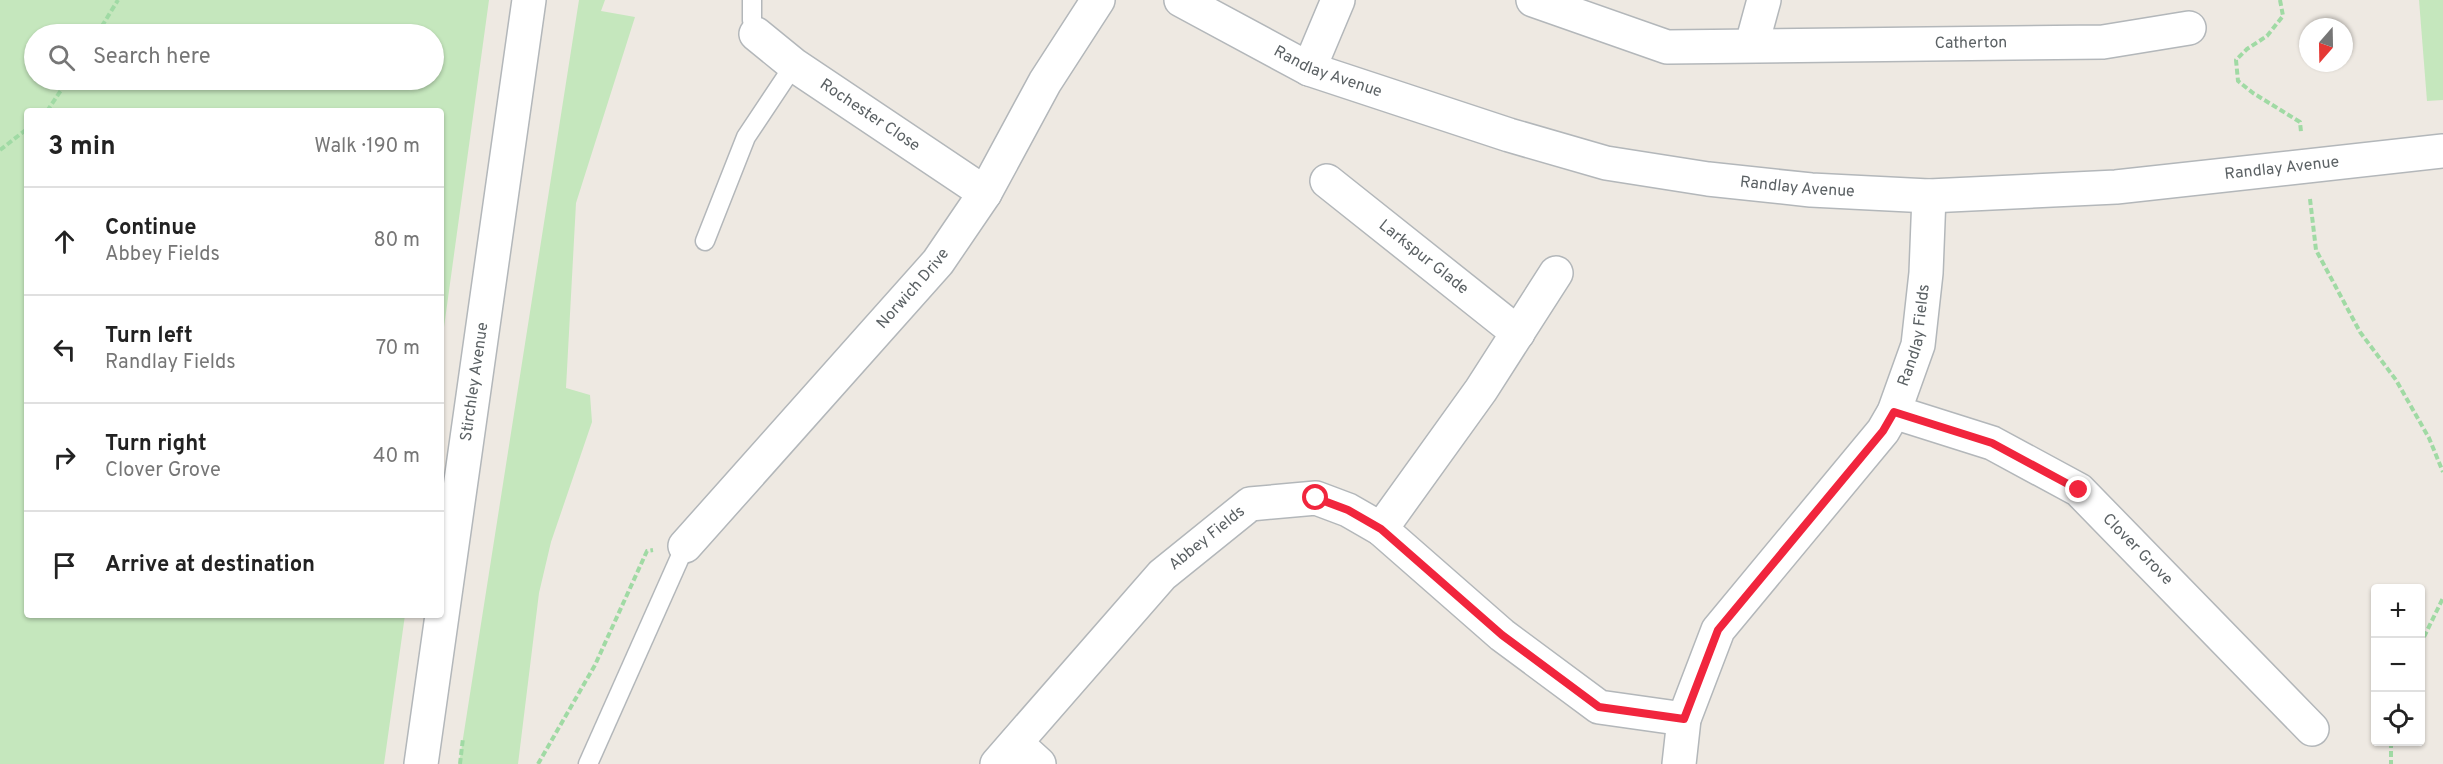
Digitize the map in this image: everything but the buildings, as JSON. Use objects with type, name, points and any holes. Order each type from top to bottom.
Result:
[{"type":"street","name":"Stirchley Avenue","points":[[444,601],[529,0]]},
{"type":"street","name":"Norwich Drive","points":[[685,546],[938,262],[985,192],[1045,82],[1098,0]]},
{"type":"street","name":"Randlay Avenue","points":[[1181,0],[1310,69],[1509,135],[1606,163],[1708,179],[1811,190],[1929,196],[2116,187],[2306,164],[2443,151]]},
{"type":"street","points":[[1310,69],[1338,0]]},
{"type":"street","name":"Catherton","points":[[1533,0],[1667,47],[1752,44],[2103,42],[2189,28]]},
{"type":"street","points":[[1752,44],[1764,0]]},
{"type":"street","name":"Rochester Close","points":[[756,34],[794,65],[985,192]]},
{"type":"street","name":"Larkspur Glade","points":[[1327,182],[1518,333]]},
{"type":"street","name":"Randlay Fields","points":[[1679,764],[1684,719],[1718,630],[1876,440],[1894,412],[1918,345],[1926,273],[1929,196]]},
{"type":"street","points":[[1381,529],[1481,390],[1556,273]]},
{"type":"street","name":"Clover Grove","points":[[1894,412],[1992,443],[2079,490],[2312,729]]},
{"type":"street","name":"Abbey Fields","points":[[1018,757],[1162,575],[1250,504],[1316,498],[1348,510],[1381,529],[1502,635],[1599,707],[1684,719]]},
{"type":"street","name":"Stirchley Avenue","points":[[421,764],[442,618]]},
{"type":"lane","points":[[752,0],[752,20],[756,34]]},
{"type":"lane","points":[[705,241],[746,137],[794,65]]},
{"type":"lane","points":[[588,764],[685,546]]},
{"type":"path","points":[[104,24],[118,0]]},
{"type":"path","points":[[2280,0],[2283,16],[2267,36],[2247,49],[2236,60],[2238,81],[2300,122],[2316,250],[2360,332],[2396,380],[2430,438],[2443,472]]},
{"type":"path","points":[[49,108],[61,90]]},
{"type":"path","points":[[0,150],[24,131]]},
{"type":"path","points":[[538,764],[595,664],[647,551],[685,546]]},
{"type":"path","points":[[2424,638],[2443,598]]},
{"type":"path","points":[[2391,746],[2391,764]]},
{"type":"green space","points":[[0,0],[489,0],[444,327],[444,108],[24,108],[24,618],[405,618],[384,764],[0,764]]},
{"type":"green space","points":[[579,0],[605,0],[601,11],[635,17],[576,203],[566,388],[590,395],[592,422],[551,542],[539,593],[518,764],[459,764]]},
{"type":"green space","points":[[2419,0],[2443,0],[2443,100],[2427,101]]},
{"type":"route","points":[[1316,498],[1348,510],[1381,529],[1502,635],[1599,707],[1684,719],[1718,630],[1766,575],[1883,431],[1894,412],[1992,443],[2079,490]]}]
